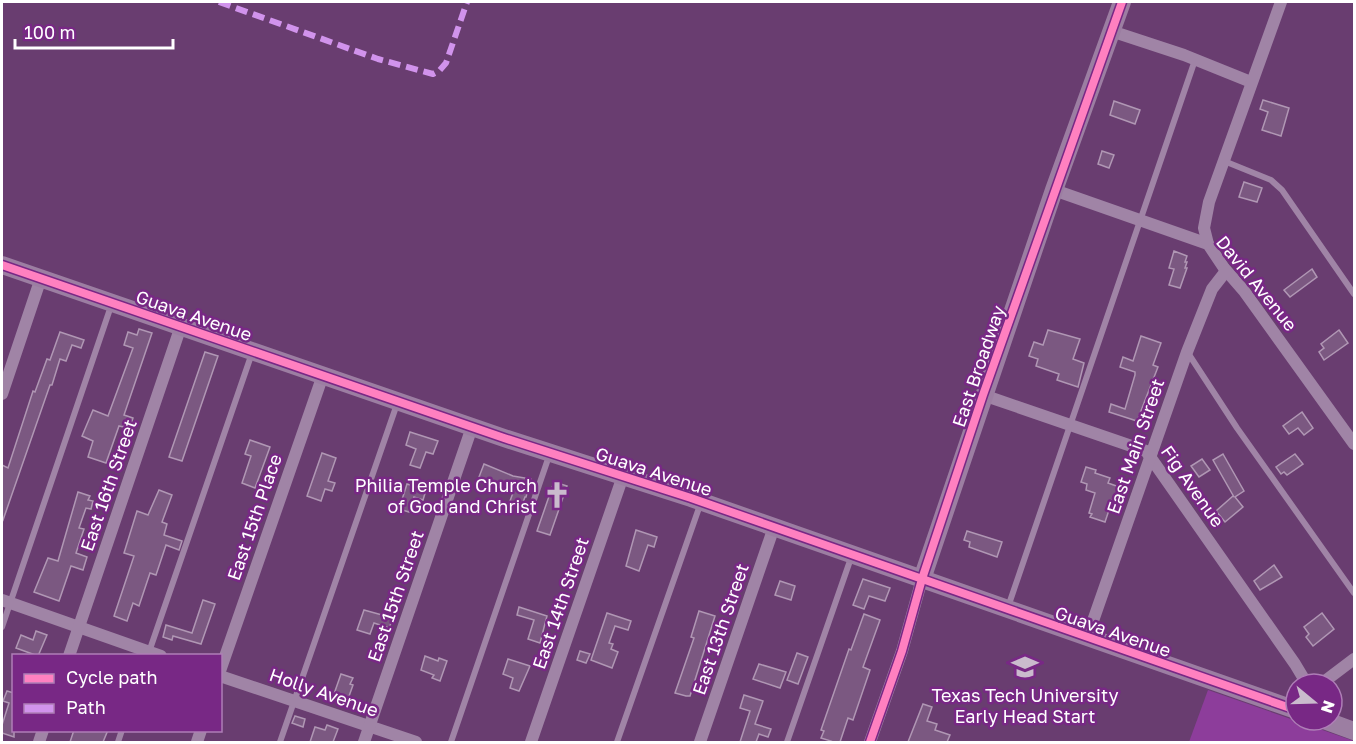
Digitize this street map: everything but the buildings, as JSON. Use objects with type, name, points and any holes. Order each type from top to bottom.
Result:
[{"type":"street","name":"East Broadway","points":[[870,742],[902,651],[922,579],[983,395],[1122,2]]},
{"type":"street","points":[[1208,244],[1204,228],[1205,218],[1223,160],[1281,2]]},
{"type":"street","points":[[1111,31],[1251,82]]},
{"type":"street","name":"David Avenue","points":[[1054,190],[1208,244],[1354,444]]},
{"type":"street","name":"Guava Avenue","points":[[2,265],[472,427],[702,501],[1284,706]]},
{"type":"street","name":"East Main Street","points":[[1087,638],[1187,352],[1212,289],[1219,277],[1226,271]]},
{"type":"street","points":[[2,394],[41,278]]},
{"type":"street","name":"East 16th Street","points":[[70,654],[181,326]]},
{"type":"street","name":"East 15th Place","points":[[222,665],[323,375]]},
{"type":"street","name":"Fig Avenue","points":[[983,395],[1142,448],[1300,672]]},
{"type":"street","name":"East 15th Street","points":[[364,742],[472,427]]},
{"type":"street","name":"East 14th Street","points":[[531,742],[623,476]]},
{"type":"street","name":"East 13th Street","points":[[700,742],[774,527]]},
{"type":"street","points":[[6,602],[153,654]]},
{"type":"street","points":[[1338,672],[1354,660]]},
{"type":"street","name":"Holly Avenue","points":[[222,677],[416,742]]},
{"type":"lane","points":[[1007,609],[1195,60]]},
{"type":"lane","points":[[1223,160],[1271,180],[1282,190],[1354,294]]},
{"type":"lane","points":[[2,627],[6,602],[112,303]]},
{"type":"lane","points":[[153,654],[253,351]]},
{"type":"lane","points":[[1187,352],[1237,428],[1354,593]]},
{"type":"lane","points":[[280,742],[399,401]]},
{"type":"lane","points":[[451,742],[550,452]]},
{"type":"lane","points":[[617,742],[702,501]]},
{"type":"lane","points":[[787,742],[852,555]]},
{"type":"shaded area","points":[[1208,690],[1284,717],[1284,732],[1328,732],[1354,741],[1354,742],[1189,742]]},
{"type":"marked path","points":[[219,2],[378,59],[433,74],[446,63],[467,2]]},
{"type":"cycle path","points":[[870,742],[902,651],[922,579],[983,395],[1122,2]]},
{"type":"cycle path","points":[[2,265],[504,438],[691,498],[1284,706]]},
{"type":"place","name":"Philia Temple Church of God and Christ","points":[[557,495]]},
{"type":"place","name":"Texas Tech University Early Head Start","points":[[1025,667]]}]
